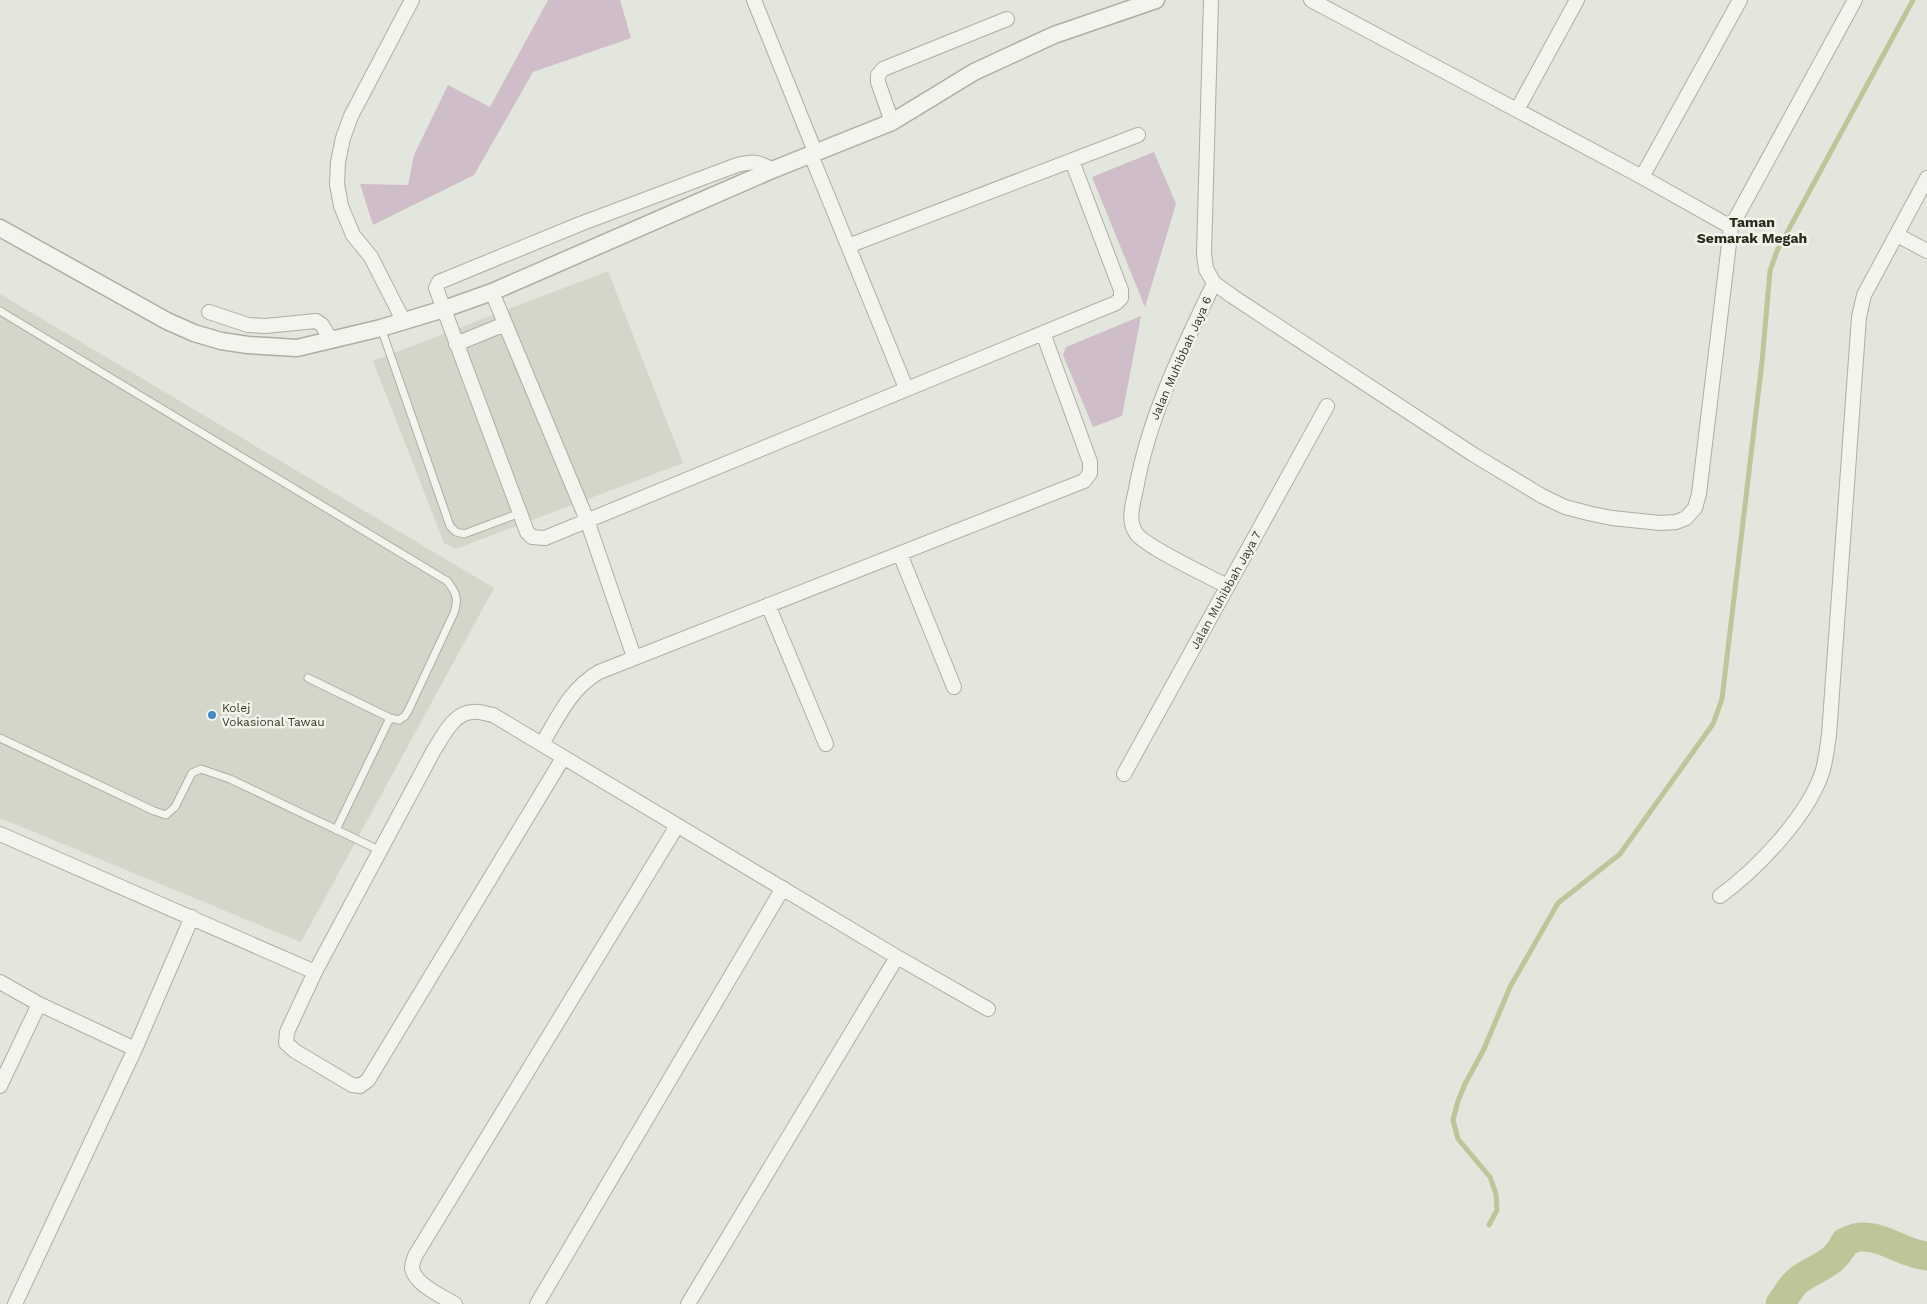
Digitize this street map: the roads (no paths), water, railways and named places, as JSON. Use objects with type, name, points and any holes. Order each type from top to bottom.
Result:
[{"type":"street","points":[[404,322],[371,258],[353,234],[342,206],[338,162],[343,138],[351,116],[412,0]]},
{"type":"street","points":[[754,0],[848,246],[906,388]]},
{"type":"street","points":[[0,228],[166,321],[194,333],[221,341],[248,345],[298,348],[404,322],[492,292],[772,170],[892,122],[974,72],[1013,53],[1054,35],[1156,0]]},
{"type":"street","points":[[1211,0],[1204,254],[1206,269],[1214,283],[1276,326],[1474,455],[1542,496],[1566,507],[1612,518],[1660,522],[1676,522],[1686,518],[1695,508],[1699,494],[1730,227],[1855,0]]},
{"type":"street","points":[[1312,0],[1642,177],[1730,227]]},
{"type":"street","points":[[1517,110],[1577,0]]},
{"type":"street","points":[[1642,177],[1740,0]]},
{"type":"street","points":[[892,122],[878,82],[880,71],[1008,19]]},
{"type":"street","points":[[848,246],[1138,135]]},
{"type":"street","points":[[772,170],[752,161],[737,165],[589,220],[439,282],[436,288],[456,344],[527,532],[532,536],[545,538],[1116,303],[1121,298],[1120,290],[1072,160]]},
{"type":"street","points":[[1720,896],[1740,882],[1761,862],[1798,816],[1822,773],[1830,735],[1859,317],[1864,295],[1927,178]]},
{"type":"street","points":[[1897,234],[1927,251]]},
{"type":"street","name":"Jalan Muhibbah Jaya 6","points":[[1214,283],[1168,382],[1151,425],[1141,460],[1131,513],[1131,525],[1137,536],[1150,545],[1227,586]]},
{"type":"street","points":[[492,292],[587,520],[634,657]]},
{"type":"street","points":[[209,312],[248,325],[265,326],[316,321],[322,325],[331,340]]},
{"type":"street","points":[[456,344],[505,324]]},
{"type":"street","points":[[542,744],[581,683],[599,672],[1084,481],[1090,473],[1090,462],[1043,333]]},
{"type":"street","name":"Jalan Muhibbah Jaya 7","points":[[1124,774],[1327,406]]},
{"type":"street","points":[[900,554],[954,687]]},
{"type":"street","points":[[768,605],[826,744]]},
{"type":"street","points":[[563,758],[368,1080],[360,1086],[352,1085],[295,1051],[286,1043],[287,1032],[316,972],[379,850],[434,750],[447,729],[459,717],[472,711],[493,715],[676,826],[988,1009]]},
{"type":"street","points":[[455,1304],[428,1287],[416,1276],[412,1266],[415,1256],[676,826]]},
{"type":"street","points":[[0,834],[316,972]]},
{"type":"street","points":[[537,1304],[783,888]]},
{"type":"street","points":[[15,1304],[135,1049],[192,917]]},
{"type":"street","points":[[688,1304],[897,957]]},
{"type":"street","points":[[0,982],[39,1004],[135,1049]]},
{"type":"street","points":[[0,1086],[39,1004]]},
{"type":"lane","points":[[0,311],[447,581],[456,592],[458,602],[454,613],[409,709],[405,716],[399,720],[390,718],[308,678]]},
{"type":"lane","points":[[381,328],[450,526],[456,532],[464,534],[520,513]]},
{"type":"lane","points":[[336,830],[390,718]]},
{"type":"lane","points":[[0,738],[166,815],[175,808],[192,773],[201,769],[230,780],[379,850]]},
{"type":"waterway","points":[[1489,1225],[1497,1210],[1496,1194],[1490,1177],[1458,1139],[1453,1120],[1458,1101],[1484,1049],[1510,987],[1558,903],[1620,854],[1713,724],[1722,699],[1762,362],[1770,271],[1777,251],[1913,0]]},
{"type":"waterway","points":[[1780,1304],[1797,1281],[1831,1261],[1845,1242],[1855,1238],[1869,1237],[1878,1239],[1910,1252],[1927,1256]]},
{"type":"place","name":"Kolej Vokasional Tawau","points":[[212,715]]},
{"type":"district","name":"Taman Semarak Megah","points":[[1752,230]]}]
